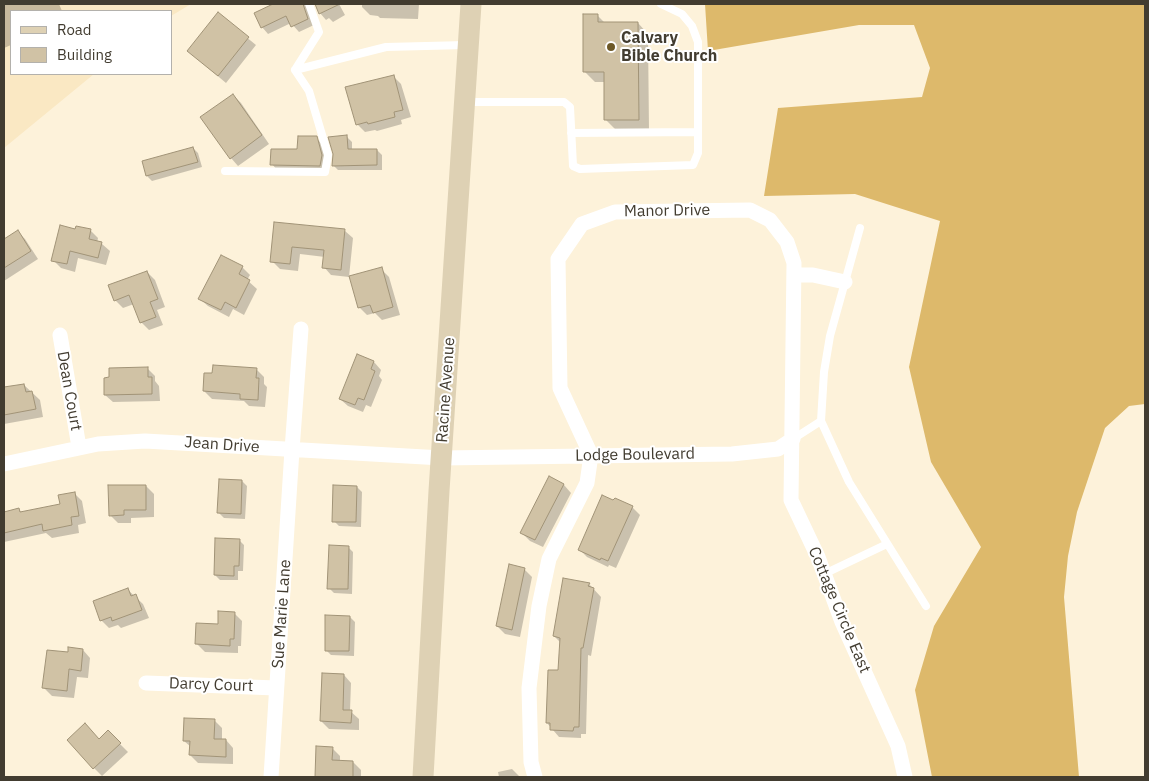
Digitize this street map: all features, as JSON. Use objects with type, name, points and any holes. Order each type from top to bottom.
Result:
[{"type":"main road","name":"Racine Avenue","points":[[423,777],[471,4]]},
{"type":"street","name":"Manor Drive","points":[[592,455],[560,388],[558,259],[582,224],[615,212],[750,210],[770,220],[787,242],[794,264],[793,439]]},
{"type":"street","points":[[794,275],[813,275],[845,282]]},
{"type":"street","name":"Sue Marie Lane","points":[[271,777],[301,329]]},
{"type":"street","name":"Dean Court","points":[[60,335],[79,447]]},
{"type":"street","name":"Lodge Boulevard","points":[[442,458],[732,454],[778,449],[793,439]]},
{"type":"street","name":"Cottage Circle East","points":[[793,439],[791,500],[824,574],[842,622],[898,746],[905,777]]},
{"type":"street","name":"Jean Drive","points":[[4,464],[79,447],[144,441],[442,458]]},
{"type":"street","points":[[536,777],[532,762],[529,688],[539,606],[549,559],[586,483],[592,455]]},
{"type":"street","name":"Darcy Court","points":[[146,683],[276,688]]},
{"type":"lane","points":[[294,70],[318,32],[310,4]]},
{"type":"lane","points":[[464,102],[564,102],[570,107],[573,166],[580,170],[693,165],[698,153],[698,42],[692,26],[682,14],[661,4]]},
{"type":"lane","points":[[294,70],[386,47],[468,44]]},
{"type":"lane","points":[[225,171],[324,172],[328,155],[309,92],[294,70]]},
{"type":"lane","points":[[571,133],[698,132]]},
{"type":"lane","points":[[860,228],[830,336],[824,372],[820,421],[849,482],[926,606]]},
{"type":"lane","name":"Lodge Boulevard","points":[[793,439],[820,421]]},
{"type":"lane","points":[[824,574],[887,544]]},
{"type":"shaded area","points":[[4,4],[191,4],[172,15],[172,10],[10,10],[10,75],[93,75],[4,148]]},
{"type":"shaded area","points":[[705,4],[1145,4],[1145,404],[1129,406],[1105,428],[1077,512],[1068,556],[1064,597],[1079,777],[932,777],[915,690],[934,626],[981,547],[931,462],[909,367],[940,221],[855,194],[764,196],[778,108],[922,97],[930,68],[914,25],[859,25],[708,51]]},
{"type":"building","points":[[273,4],[303,4],[308,19],[291,27],[286,16],[261,28],[254,13]]},
{"type":"building","points":[[315,4],[340,4],[319,14]]},
{"type":"building","points":[[218,12],[249,37],[218,76],[187,51]]},
{"type":"building","name":"Calvary Bible Church","points":[[583,14],[598,14],[598,22],[638,22],[639,120],[604,120],[604,72],[583,72]]},
{"type":"building","points":[[394,75],[403,110],[394,112],[395,117],[356,125],[345,87]]},
{"type":"building","points":[[233,94],[262,135],[230,159],[200,117]]},
{"type":"building","points":[[347,135],[348,149],[377,149],[377,165],[332,166],[333,154],[328,137]]},
{"type":"building","points":[[298,136],[317,136],[322,155],[320,166],[270,165],[271,149],[297,149]]},
{"type":"building","points":[[193,147],[198,162],[146,176],[142,161]]},
{"type":"building","points":[[274,222],[345,229],[341,270],[322,268],[324,250],[292,247],[290,264],[270,262]]},
{"type":"building","points":[[60,225],[75,229],[76,226],[91,229],[89,239],[102,242],[98,258],[70,251],[67,264],[51,261]]},
{"type":"building","points":[[18,230],[31,251],[4,268],[4,239]]},
{"type":"building","points":[[221,255],[243,266],[239,274],[250,280],[236,308],[225,302],[221,310],[198,299]]},
{"type":"building","points":[[382,267],[393,307],[373,313],[370,305],[358,308],[349,276]]},
{"type":"building","points":[[147,271],[158,299],[150,302],[156,317],[140,323],[129,295],[114,301],[108,285]]},
{"type":"building","points":[[357,354],[374,361],[371,369],[375,371],[364,400],[358,398],[355,405],[339,399]]},
{"type":"building","points":[[213,365],[257,368],[256,378],[259,378],[258,400],[240,399],[240,394],[203,391],[204,373],[212,373]]},
{"type":"building","points":[[148,367],[148,377],[152,377],[152,394],[104,395],[104,378],[109,377],[109,368]]},
{"type":"building","points":[[24,384],[26,392],[32,391],[36,409],[4,415],[4,387]]},
{"type":"building","points":[[549,476],[564,484],[535,540],[520,533]]},
{"type":"building","points":[[219,479],[242,480],[241,514],[217,513]]},
{"type":"building","points":[[108,485],[146,485],[146,510],[124,510],[124,515],[109,516]]},
{"type":"building","points":[[333,485],[357,486],[356,522],[332,522]]},
{"type":"building","points":[[75,492],[79,516],[71,517],[72,525],[43,531],[42,524],[4,533],[4,512],[19,508],[20,512],[60,504],[58,495]]},
{"type":"building","points":[[602,495],[613,500],[615,498],[633,506],[608,561],[601,558],[600,560],[578,550]]},
{"type":"building","points":[[215,538],[240,539],[239,566],[234,566],[234,576],[214,575]]},
{"type":"building","points":[[329,545],[349,546],[348,589],[327,589]]},
{"type":"building","points":[[509,564],[525,568],[512,630],[496,626]]},
{"type":"building","points":[[563,578],[590,583],[588,586],[594,588],[583,648],[581,648],[579,727],[574,727],[573,731],[550,730],[550,723],[546,723],[548,670],[558,670],[560,638],[553,636]]},
{"type":"building","points":[[128,588],[131,596],[136,594],[142,610],[112,621],[111,617],[100,621],[93,601]]},
{"type":"building","points":[[218,611],[235,612],[234,639],[230,639],[230,646],[195,644],[196,623],[218,624]]},
{"type":"building","points":[[325,615],[350,616],[349,651],[325,651]]},
{"type":"building","points":[[68,647],[83,649],[81,671],[69,669],[67,691],[42,688],[47,650],[68,652]]},
{"type":"building","points":[[322,673],[344,674],[343,710],[352,710],[351,723],[320,721]]},
{"type":"building","points":[[184,718],[215,719],[214,739],[226,739],[226,757],[189,755],[190,741],[183,741]]},
{"type":"building","points":[[85,723],[99,739],[108,730],[121,743],[93,769],[67,740]]},
{"type":"building","points":[[316,746],[333,747],[332,760],[353,761],[353,777],[315,777]]},
{"type":"place","name":"Calvary Bible Church","points":[[611,47]]}]
